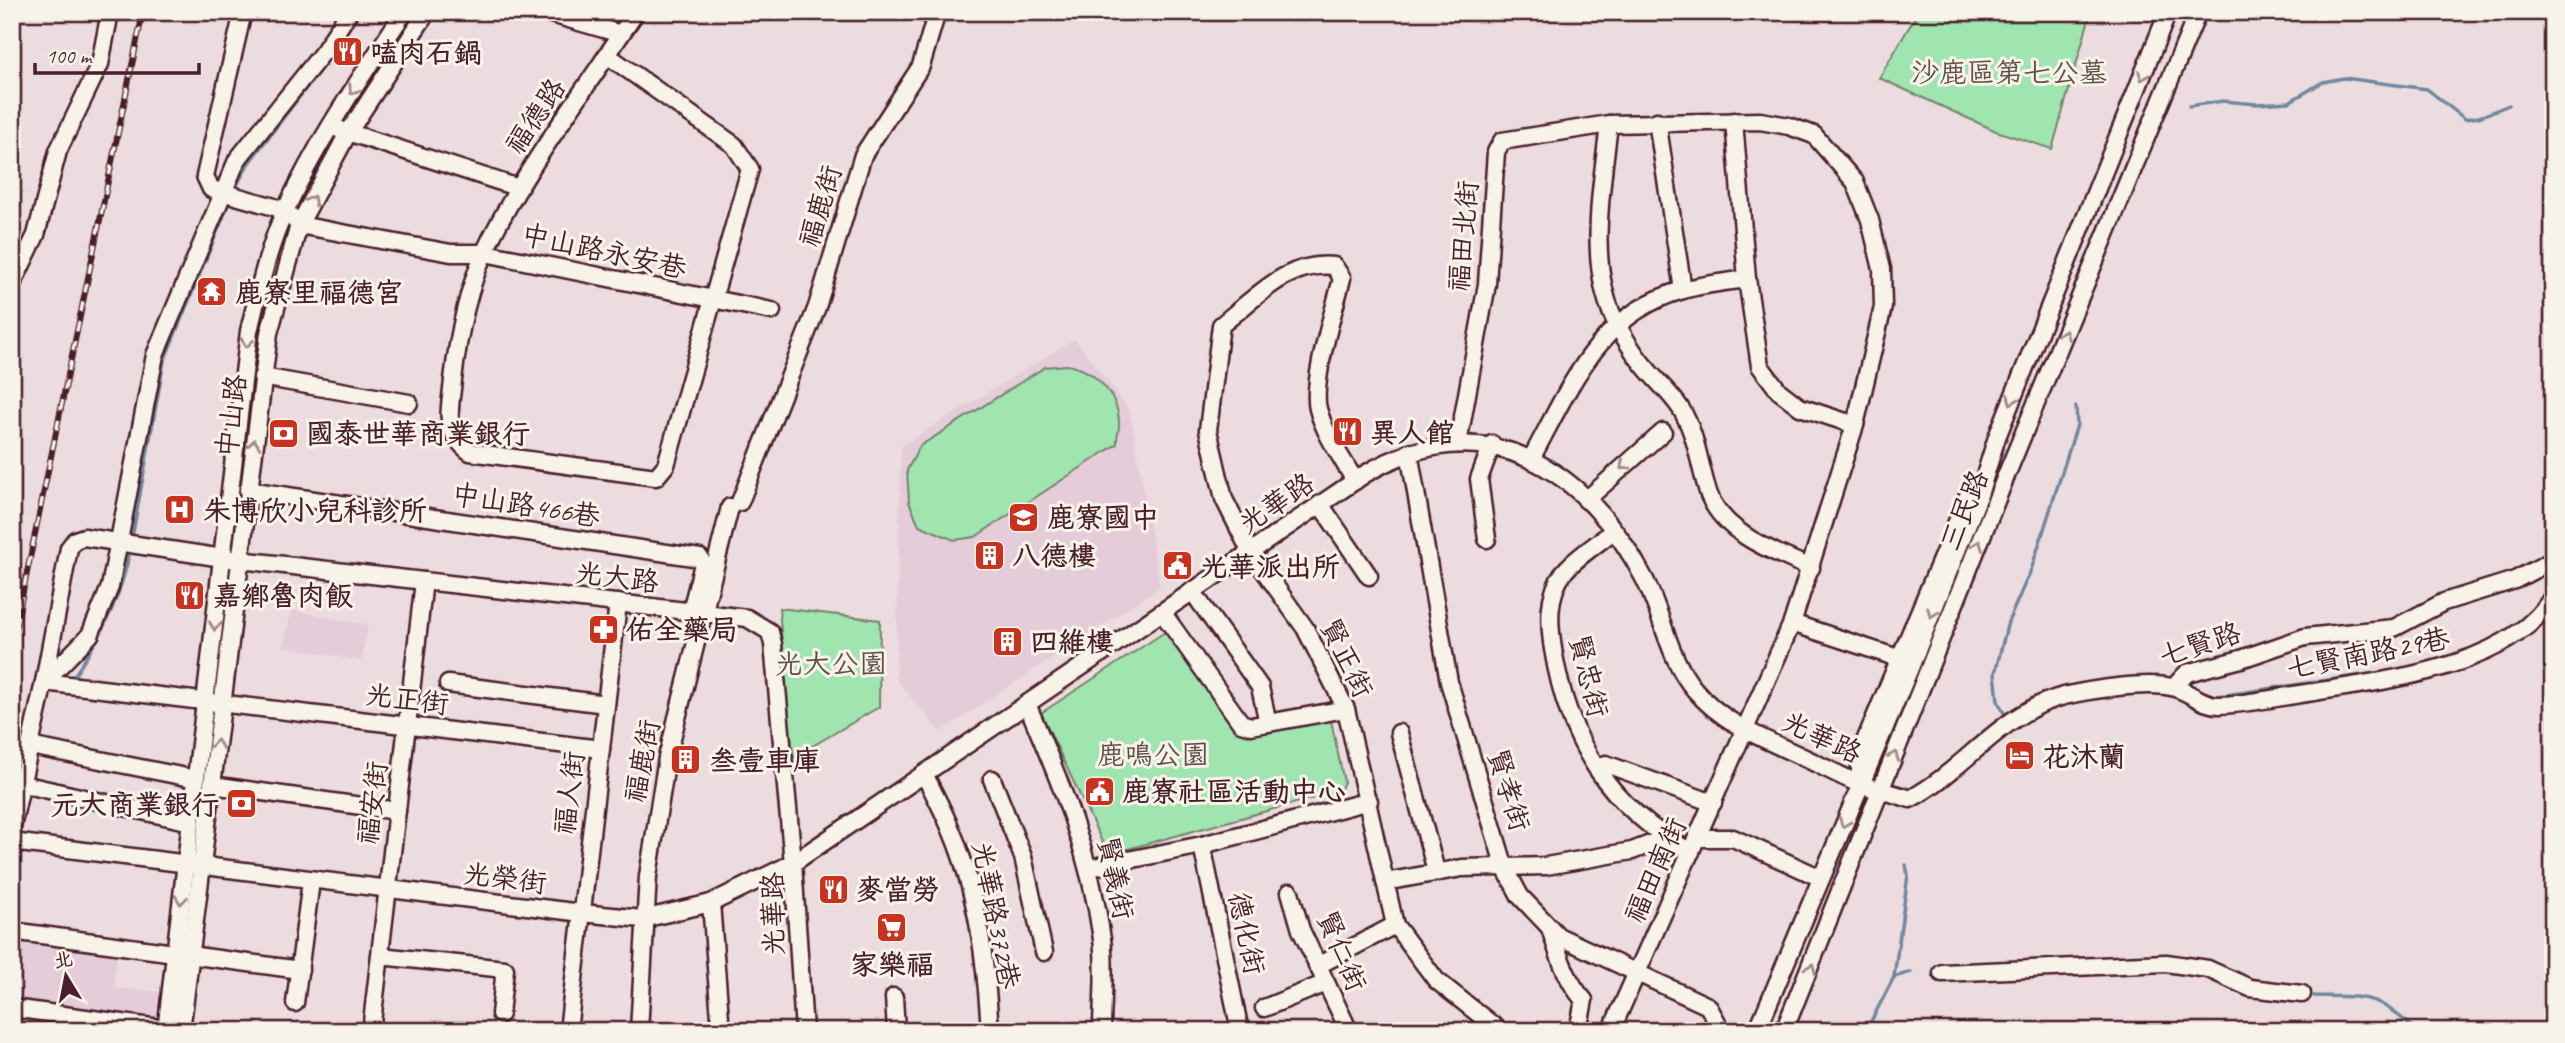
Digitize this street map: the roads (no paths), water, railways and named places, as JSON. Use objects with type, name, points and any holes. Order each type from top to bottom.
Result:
[{"type":"street","points":[[12,285],[36,235],[58,151],[100,64],[110,12]]},
{"type":"street","points":[[243,12],[205,176],[211,190],[285,210],[299,225]]},
{"type":"street","points":[[44,682],[90,635],[110,587],[155,355],[237,160],[324,51],[349,12]]},
{"type":"street","name":"中山路","points":[[172,1030],[175,950],[194,867],[231,559],[249,331],[262,279],[285,210],[330,125],[404,12]]},
{"type":"street","name":"中山路","points":[[231,559],[248,490],[269,333],[299,225],[348,133],[427,12]]},
{"type":"street","points":[[544,12],[621,34]]},
{"type":"street","name":"福德路","points":[[330,125],[519,188],[636,12]]},
{"type":"street","name":"福鹿街","points":[[639,1031],[643,919],[667,758],[697,612],[735,504],[817,307],[863,155],[921,66],[937,12]]},
{"type":"street","name":"三民路","points":[[1757,1031],[1973,510],[1997,437],[2168,12]]},
{"type":"street","name":"三民路","points":[[1784,1031],[2198,12]]},
{"type":"street","name":"中山路永安巷","points":[[485,253],[458,334],[448,423],[457,442],[470,452],[656,477],[666,465],[750,169],[744,156],[734,145],[607,55]]},
{"type":"street","points":[[1657,121],[1683,290]]},
{"type":"street","name":"福田北街","points":[[1458,444],[1487,284],[1496,152],[1502,141],[1609,124],[1657,121],[1760,121],[1814,135],[1855,182],[1870,220],[1882,269],[1883,307],[1855,425],[1811,568],[1792,623],[1746,730]]},
{"type":"street","points":[[1734,121],[1747,279],[1760,366],[1779,391],[1800,407],[1855,425]]},
{"type":"street","points":[[1609,124],[1598,249],[1603,281],[1617,325],[1644,367],[1681,410],[1692,432],[1710,497],[1734,527],[1768,550],[1811,568]]},
{"type":"street","points":[[485,253],[519,188]]},
{"type":"street","name":"中山路永安巷","points":[[299,225],[452,253],[485,253],[772,311]]},
{"type":"street","name":"賢正街","points":[[1355,481],[1327,434],[1317,407],[1320,372],[1342,278],[1334,266],[1315,264],[1293,269],[1222,325],[1208,430],[1224,499],[1250,551],[1305,628],[1346,709],[1395,925],[1436,980],[1500,1031]]},
{"type":"street","points":[[1531,459],[1575,377],[1598,343],[1617,325],[1639,310],[1683,290],[1747,279]]},
{"type":"street","points":[[2056,289],[2080,297]]},
{"type":"street","points":[[262,377],[409,403]]},
{"type":"street","points":[[1586,500],[1662,432]]},
{"type":"street","name":"三民路","points":[[1860,784],[1860,754],[1956,518],[1997,437]]},
{"type":"street","name":"光華路","points":[[804,1031],[793,863],[1320,504],[1376,467],[1409,452],[1458,444],[1492,444],[1531,459],[1556,473],[1586,500],[1614,531],[1645,580],[1676,659],[1694,690],[1718,713],[1746,730],[1860,784],[1882,789]]},
{"type":"street","points":[[1487,538],[1479,479],[1492,444]]},
{"type":"street","name":"賢孝街","points":[[1409,452],[1449,682],[1505,867],[1520,896],[1558,936],[1708,1006],[1722,1031]]},
{"type":"street","name":"中山路466巷","points":[[248,490],[700,558],[703,564],[697,612]]},
{"type":"street","points":[[1320,504],[1369,576]]},
{"type":"street","name":"賢忠街","points":[[1614,531],[1564,572],[1551,601],[1550,629],[1565,709],[1589,760],[1628,807],[1666,838],[1694,845]]},
{"type":"street","name":"光大路","points":[[12,827],[44,682],[69,548],[75,540],[83,537],[231,559],[747,618],[769,632],[773,644],[793,863]]},
{"type":"street","name":"七賢路","points":[[1882,789],[1910,799],[1927,790],[1986,738],[2060,697],[2147,686],[2174,687],[2187,673],[2241,659],[2305,637],[2394,628],[2444,602],[2515,580],[2553,560]]},
{"type":"street","name":"福安街","points":[[372,1031],[424,581]]},
{"type":"street","points":[[1192,591],[1260,687],[1268,723]]},
{"type":"street","name":"七賢南路29巷","points":[[2174,687],[2215,705],[2402,678],[2475,657],[2540,617],[2553,596]]},
{"type":"street","name":"福人街","points":[[568,1031],[618,603]]},
{"type":"street","points":[[1162,612],[1241,723],[1251,726],[1346,709]]},
{"type":"street","points":[[1792,623],[1898,658]]},
{"type":"street","name":"光正街","points":[[44,682],[601,749]]},
{"type":"street","points":[[449,684],[606,704]]},
{"type":"street","name":"賢義街","points":[[1027,704],[1071,806],[1089,868],[1103,942],[1102,1031]]},
{"type":"street","name":"福田南街","points":[[1611,1031],[1746,730]]},
{"type":"street","points":[[1399,733],[1436,871]]},
{"type":"street","points":[[30,747],[204,782],[397,811]]},
{"type":"street","points":[[1606,764],[1713,803]]},
{"type":"street","name":"光華路372巷","points":[[925,774],[952,831],[964,865],[985,964],[990,1031]]},
{"type":"street","points":[[992,779],[1023,857],[1044,952]]},
{"type":"street","name":"中山路","points":[[172,1030],[192,954],[194,867],[191,822],[204,782]]},
{"type":"street","points":[[22,785],[191,822]]},
{"type":"street","points":[[1089,868],[1202,845],[1369,801]]},
{"type":"street","points":[[1385,883],[1436,871],[1546,866],[1632,851],[1666,838]]},
{"type":"street","points":[[1694,845],[1733,838],[1821,878]]},
{"type":"street","name":"光榮街","points":[[12,842],[194,867],[643,919],[711,903],[793,863]]},
{"type":"street","name":"德化街","points":[[1202,845],[1240,1031]]},
{"type":"street","points":[[295,1003],[312,881]]},
{"type":"street","name":"賢仁街","points":[[1290,892],[1317,966],[1349,1031]]},
{"type":"street","points":[[711,903],[721,1031]]},
{"type":"street","points":[[1317,966],[1395,925]]},
{"type":"street","points":[[1550,928],[1559,958],[1574,989],[1584,1000],[1578,1031]]},
{"type":"street","points":[[12,931],[175,950],[300,970]]},
{"type":"street","points":[[380,956],[505,969],[500,1014]]},
{"type":"street","points":[[1942,973],[2166,963],[2208,969],[2250,988],[2302,994]]},
{"type":"street","points":[[1264,1008],[1326,983]]},
{"type":"street","points":[[894,997],[896,1031]]},
{"type":"street","points":[[12,1008],[172,1030]]},
{"type":"waterway","points":[[234,191],[248,164],[327,61],[359,12]]},
{"type":"waterway","points":[[2189,106],[2223,101],[2257,104],[2289,102],[2323,82],[2344,78],[2427,89],[2465,119],[2479,117],[2509,105]]},
{"type":"waterway","points":[[132,538],[164,361],[231,198]]},
{"type":"waterway","points":[[2006,717],[1998,701],[1995,673],[2008,622],[2031,570],[2077,425],[2076,407]]},
{"type":"waterway","points":[[74,676],[109,616],[122,583],[130,549]]},
{"type":"waterway","points":[[2211,697],[2397,670]]},
{"type":"waterway","points":[[1894,977],[1908,875],[1906,865]]},
{"type":"waterway","points":[[1866,1031],[1894,977],[1911,972]]},
{"type":"waterway","points":[[2314,996],[2359,997],[2380,1003],[2416,1031]]},
{"type":"railway","points":[[12,645],[143,12]]},
{"type":"place","name":"嗑肉石鍋","points":[[347,52]]},
{"type":"place","name":"鹿寮里福德宮","points":[[212,292]]},
{"type":"place","name":"異人館","points":[[1347,432]]},
{"type":"place","name":"國泰世華商業銀行","points":[[283,433]]},
{"type":"place","name":"朱博欣小兒科診所","points":[[180,510]]},
{"type":"place","name":"鹿寮國中","points":[[1024,517]]},
{"type":"place","name":"八德樓","points":[[989,555]]},
{"type":"place","name":"光華派出所","points":[[1177,566]]},
{"type":"place","name":"嘉鄉魯肉飯","points":[[190,595]]},
{"type":"place","name":"佑全藥局","points":[[603,629]]},
{"type":"place","name":"四維樓","points":[[1007,641]]},
{"type":"place","name":"花沐蘭","points":[[2019,756]]},
{"type":"place","name":"叁壹車庫","points":[[686,760]]},
{"type":"place","name":"鹿寮社區活動中心","points":[[1099,791]]},
{"type":"place","name":"元大商業銀行","points":[[242,804]]},
{"type":"place","name":"麥當勞","points":[[833,889]]},
{"type":"place","name":"家樂福","points":[[892,927]]},
{"type":"park label","name":"沙鹿區第七公墓","points":[[2009,72]]},
{"type":"park label","name":"光大公園","points":[[831,663]]},
{"type":"park label","name":"鹿鳴公園","points":[[1153,754]]}]
